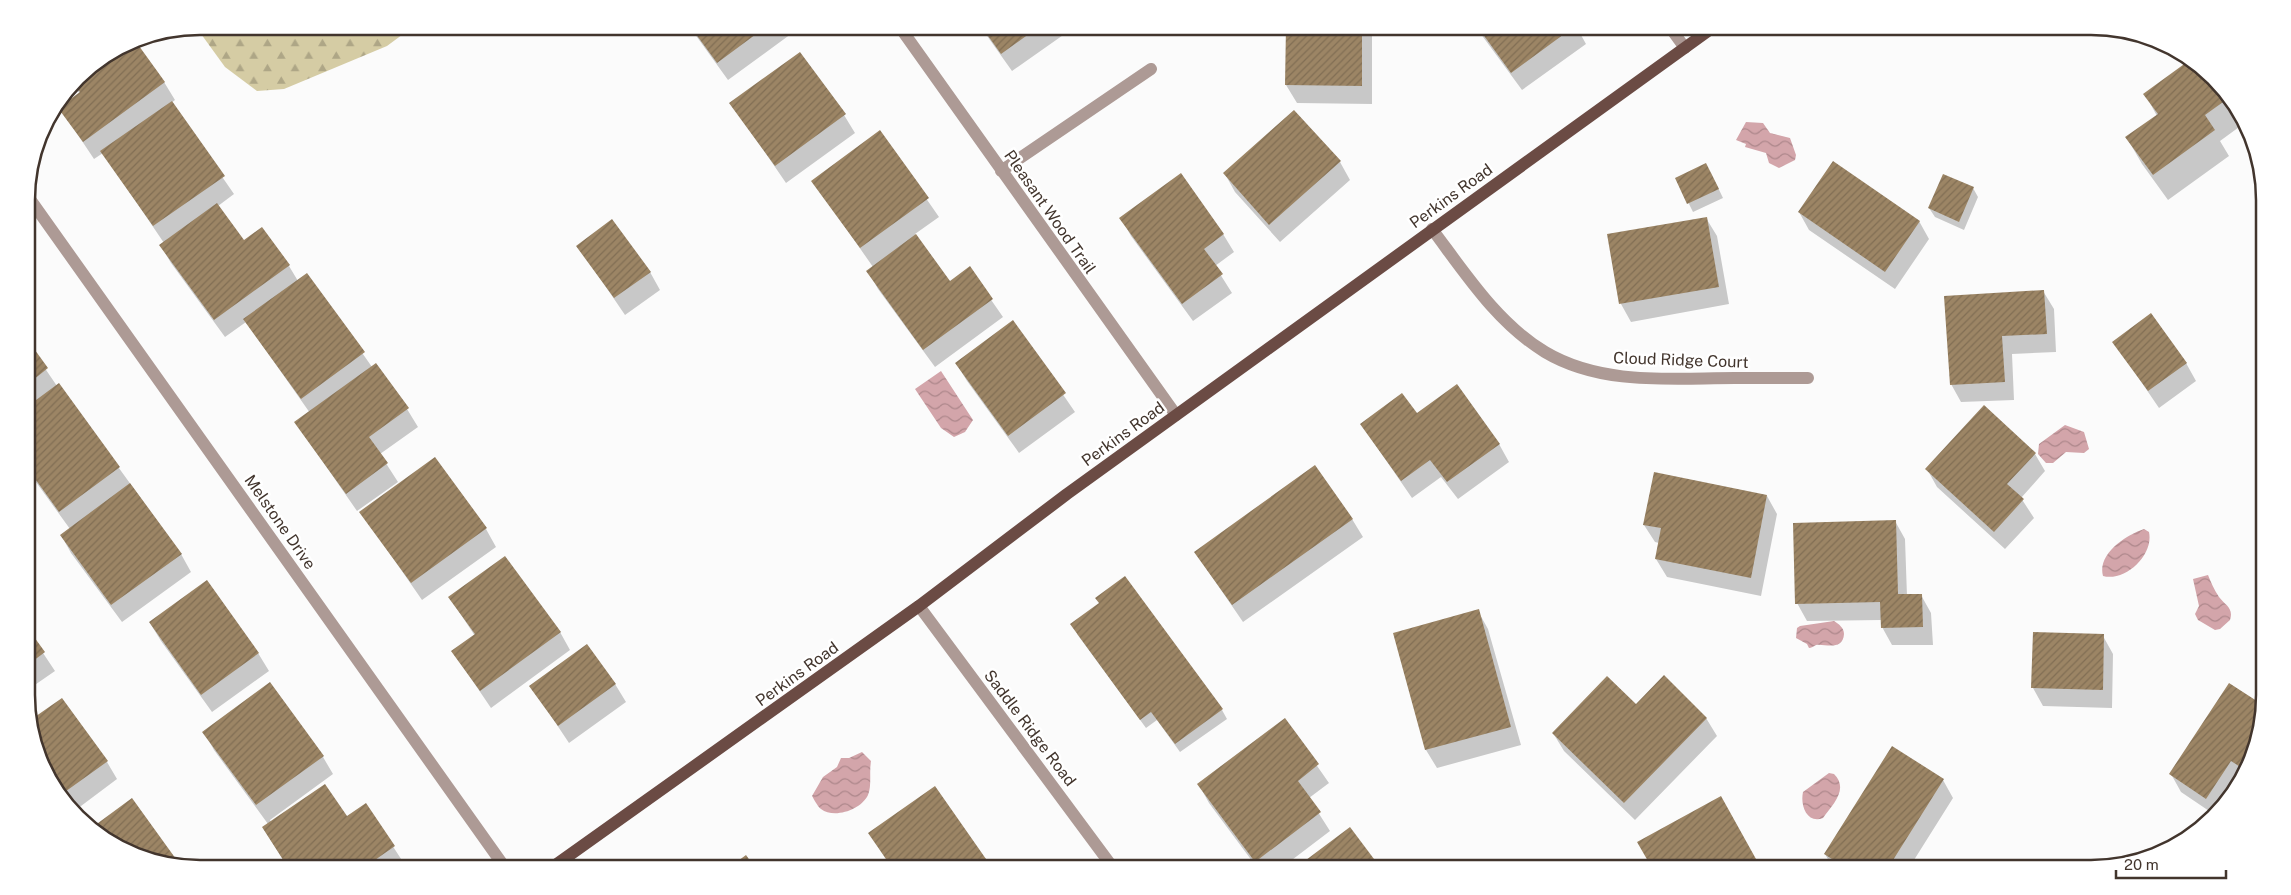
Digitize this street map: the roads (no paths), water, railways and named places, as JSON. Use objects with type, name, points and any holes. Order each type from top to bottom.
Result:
[{"type":"main road","name":"Perkins Road","points":[[563,860],[919,606],[1176,415],[1703,35]]},
{"type":"street","name":"Pleasant Wood Trail","points":[[905,35],[1176,415]]},
{"type":"street","points":[[1676,35],[1685,48]]},
{"type":"street","points":[[1001,170],[1152,69]]},
{"type":"street","name":"Melstone Drive","points":[[35,205],[500,860]]},
{"type":"street","name":"Cloud Ridge Court","points":[[1432,230],[1476,287],[1510,324],[1544,351],[1575,366],[1611,375],[1651,378],[1808,378]]},
{"type":"street","name":"Saddle Ridge Road","points":[[919,606],[1107,860]]},
{"type":"water","points":[[1746,122],[1763,123],[1770,133],[1790,138],[1796,155],[1795,160],[1779,168],[1769,163],[1766,153],[1745,147],[1746,144],[1736,140]]},
{"type":"water","points":[[941,371],[973,420],[965,432],[954,437],[941,428],[915,389]]},
{"type":"water","points":[[2065,425],[2084,432],[2089,449],[2084,453],[2066,452],[2053,463],[2046,463],[2038,454],[2039,444]]},
{"type":"water","points":[[2144,529],[2149,532],[2149,541],[2147,549],[2136,565],[2120,575],[2103,576],[2104,560],[2114,546]]},
{"type":"water","points":[[2208,575],[2217,594],[2231,612],[2230,620],[2220,629],[2215,630],[2198,620],[2195,614],[2199,606],[2193,579]]},
{"type":"water","points":[[1834,621],[1841,626],[1844,632],[1843,640],[1837,645],[1816,645],[1809,648],[1807,644],[1796,638],[1797,628],[1800,626]]},
{"type":"water","points":[[862,752],[871,761],[870,787],[865,800],[853,809],[840,813],[826,812],[821,809],[812,796],[823,777],[837,767],[841,758],[849,758]]},
{"type":"water","points":[[1829,773],[1834,774],[1838,780],[1840,791],[1835,802],[1823,818],[1813,818],[1809,816],[1804,808],[1803,792]]}]
